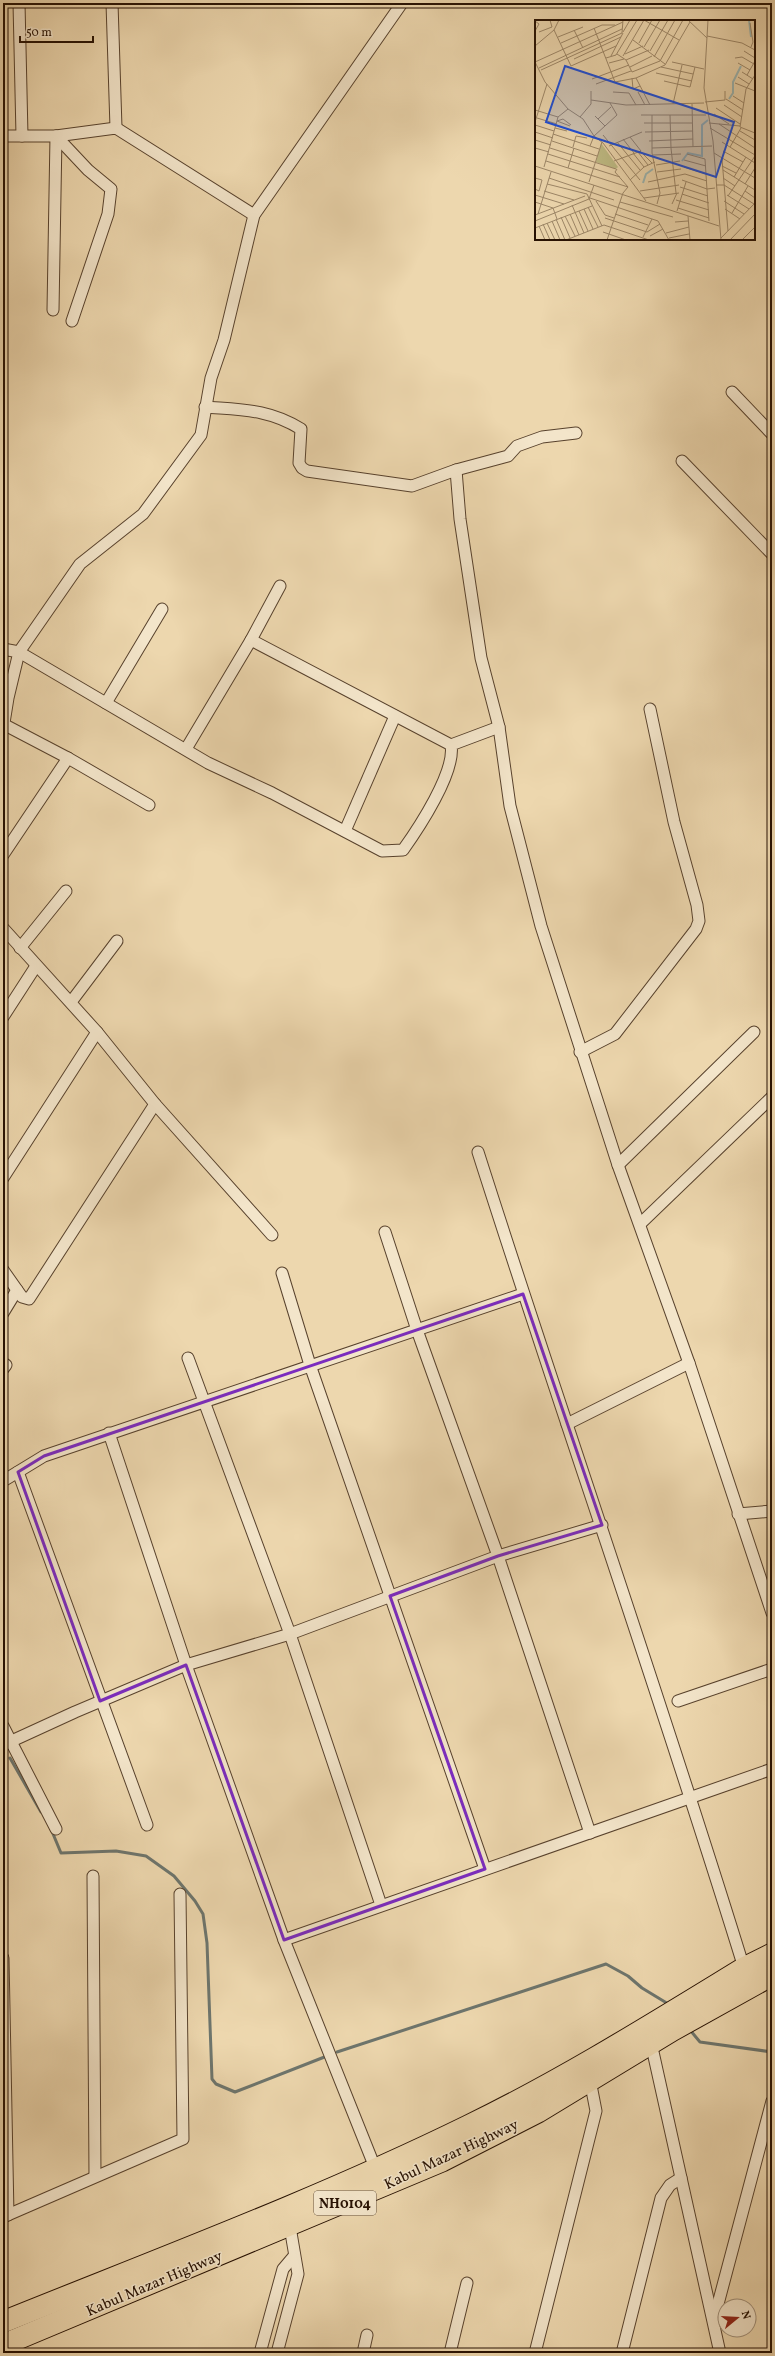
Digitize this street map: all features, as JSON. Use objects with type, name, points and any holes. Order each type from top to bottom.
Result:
[{"type":"highway","name":"Kabul Mazar Highway","points":[[3,2322],[288,2217],[376,2170],[438,2152],[568,2072],[669,2022],[762,1968]]},
{"type":"highway","name":"Kabul Mazar Highway","points":[[3,2345],[288,2217],[438,2152],[538,2112],[651,2043],[669,2022]]},
{"type":"street","points":[[19,3],[22,136]]},
{"type":"street","points":[[112,3],[116,128]]},
{"type":"street","points":[[149,805],[68,758],[4,727],[5,698],[19,652],[80,564],[143,514],[196,445],[204,426],[205,407],[211,378],[224,340],[254,215],[402,3]]},
{"type":"street","points":[[3,136],[56,136],[116,128],[254,215]]},
{"type":"street","points":[[53,310],[56,136]]},
{"type":"street","points":[[56,136],[88,170],[111,189],[108,214],[72,321]]},
{"type":"street","points":[[732,392],[772,434]]},
{"type":"street","points":[[205,407],[269,413],[286,419],[301,429],[299,463],[302,468],[307,471],[412,486],[456,470],[508,456],[517,446],[542,437],[576,433]]},
{"type":"street","points":[[682,461],[772,554]]},
{"type":"street","points":[[456,470],[460,519],[481,658],[499,727],[510,806],[541,926],[580,1052],[618,1165],[689,1362],[772,1613]]},
{"type":"street","points":[[186,749],[251,640],[280,586]]},
{"type":"street","points":[[106,703],[162,609]]},
{"type":"street","points":[[251,640],[451,745],[499,727]]},
{"type":"street","points":[[3,650],[19,652],[208,763],[272,793],[382,850],[403,850],[422,824],[438,792],[451,759],[451,745]]},
{"type":"street","points":[[580,1052],[615,1034],[696,929],[699,921],[697,905],[674,822],[650,709]]},
{"type":"street","points":[[344,831],[395,716]]},
{"type":"street","points":[[3,854],[22,829],[68,758]]},
{"type":"street","points":[[20,948],[66,891]]},
{"type":"street","points":[[3,928],[36,966],[98,1032],[155,1104],[272,1235]]},
{"type":"street","points":[[71,1002],[117,941]]},
{"type":"street","points":[[3,1017],[36,966]]},
{"type":"street","points":[[3,1178],[98,1032]]},
{"type":"street","points":[[618,1165],[754,1032]]},
{"type":"street","points":[[640,1224],[772,1097]]},
{"type":"street","points":[[3,1270],[22,1297],[29,1299],[155,1104]]},
{"type":"street","points":[[478,1152],[523,1294],[602,1525],[690,1799],[762,1968]]},
{"type":"street","points":[[385,1232],[417,1330],[498,1556],[590,1833]]},
{"type":"street","points":[[282,1273],[310,1365],[485,1869]]},
{"type":"street","points":[[3,1313],[17,1290]]},
{"type":"street","points":[[3,1481],[44,1456],[523,1294]]},
{"type":"street","points":[[188,1358],[290,1634],[381,1905]]},
{"type":"street","points":[[567,1424],[689,1362]]},
{"type":"street","points":[[3,1363],[6,1365],[3,1369]]},
{"type":"street","points":[[109,1433],[186,1665],[284,1940],[376,2170]]},
{"type":"street","points":[[18,1472],[146,1825]]},
{"type":"street","points":[[738,1514],[772,1511]]},
{"type":"street","points":[[7,1743],[100,1701],[186,1665],[290,1634],[498,1556],[602,1525]]},
{"type":"street","points":[[678,1701],[772,1669]]},
{"type":"street","points":[[3,1726],[7,1743],[56,1829]]},
{"type":"street","points":[[284,1940],[772,1769]]},
{"type":"street","points":[[92,1876],[95,2176]]},
{"type":"street","points":[[3,1958],[5,2216],[183,2139],[180,1894]]},
{"type":"street","points":[[651,2043],[714,2320],[720,2353]]},
{"type":"street","points":[[535,2353],[596,2111],[590,2080]]},
{"type":"street","points":[[714,2320],[772,2101]]},
{"type":"street","points":[[622,2353],[661,2198],[670,2185],[681,2178]]},
{"type":"street","points":[[277,2353],[298,2274],[288,2217]]},
{"type":"street","points":[[258,2352],[265,2336],[283,2269],[294,2256]]},
{"type":"street","points":[[450,2353],[468,2283]]},
{"type":"street","points":[[363,2353],[367,2335]]},
{"type":"street","points":[[265,2336],[280,2340]]},
{"type":"highlighted area","points":[[523,1294],[602,1525],[498,1556],[390,1596],[485,1869],[284,1940],[186,1665],[100,1701],[18,1472],[44,1456]]},
{"type":"waterway","points":[[10,1758],[41,1812]]},
{"type":"waterway","points":[[51,1829],[61,1853],[116,1851],[146,1856],[174,1876],[195,1901],[203,1914],[207,1943],[212,2079],[216,2084],[235,2092],[327,2056]]},
{"type":"waterway","points":[[337,2052],[606,1964],[628,1976],[642,1988],[670,2005]]},
{"type":"waterway","points":[[690,2030],[700,2042],[772,2052]]}]
